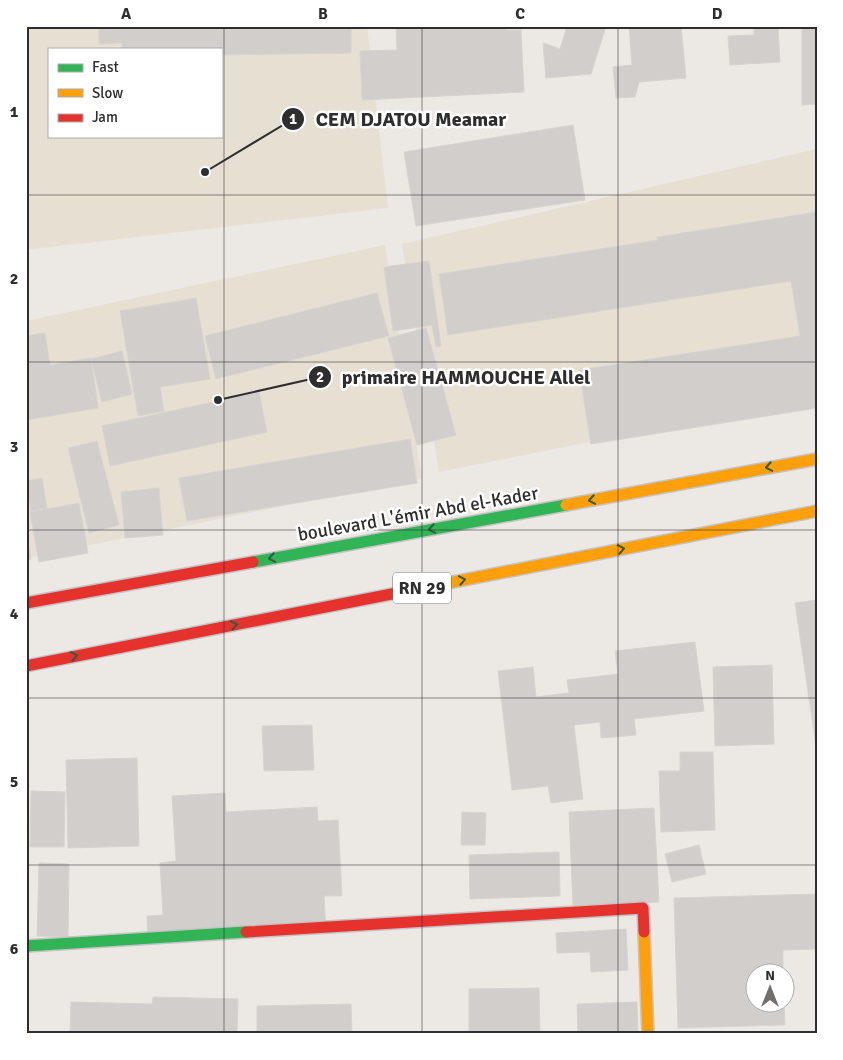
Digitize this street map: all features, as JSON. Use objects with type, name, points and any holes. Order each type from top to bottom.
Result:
[{"type":"main road","name":"boulevard L'émir Abd el-Kader","points":[[26,603],[817,459]]},
{"type":"main road","name":"RN 29","points":[[26,666],[817,511]]},
{"type":"main road","points":[[26,946],[643,908],[648,1034]]},
{"type":"shaded area","points":[[26,26],[367,26],[388,208],[26,250]]},
{"type":"shaded area","points":[[817,149],[817,397],[439,472],[402,244]]},
{"type":"shaded area","points":[[385,245],[422,478],[26,558],[26,321]]},
{"type":"building","points":[[99,26],[351,26],[351,53],[222,55],[222,48],[122,48],[122,43],[99,44]]},
{"type":"building","points":[[396,26],[505,26],[505,30],[521,30],[524,92],[362,100],[360,51],[397,50]]},
{"type":"building","points":[[567,26],[606,26],[591,74],[546,78],[543,43],[560,49]]},
{"type":"building","points":[[629,26],[681,26],[686,78],[639,82],[635,97],[616,98],[613,67],[632,65]]},
{"type":"building","points":[[754,26],[778,26],[780,62],[730,65],[728,36],[754,35]]},
{"type":"building","points":[[802,26],[817,26],[817,104],[802,105]]},
{"type":"building","points":[[573,125],[585,200],[416,226],[404,152]]},
{"type":"building","points":[[817,212],[817,408],[591,444],[579,370],[800,336],[791,281],[448,335],[439,274],[658,240],[657,237]]},
{"type":"building","points":[[429,261],[441,346],[436,347],[432,325],[393,331],[384,267]]},
{"type":"building","points":[[377,293],[389,336],[216,379],[205,336]]},
{"type":"building","points":[[196,298],[210,379],[160,387],[164,411],[138,416],[120,311]]},
{"type":"building","points":[[426,328],[456,435],[417,445],[388,338]]},
{"type":"building","points":[[45,333],[50,365],[91,358],[98,408],[26,420],[26,336]]},
{"type":"building","points":[[122,351],[132,394],[102,402],[91,359]]},
{"type":"building","points":[[259,392],[267,432],[110,466],[102,426]]},
{"type":"building","points":[[410,439],[417,483],[187,521],[179,478]]},
{"type":"building","points":[[97,441],[119,525],[89,533],[68,448]]},
{"type":"building","points":[[42,478],[47,509],[31,511],[26,481]]},
{"type":"building","points":[[159,488],[163,535],[125,538],[121,492]]},
{"type":"building","points":[[79,503],[88,553],[39,562],[30,512]]},
{"type":"building","points":[[26,533],[31,559],[26,560]]},
{"type":"building","points":[[817,600],[817,746],[816,746],[795,603]]},
{"type":"building","points":[[695,642],[704,711],[634,719],[636,735],[601,738],[600,722],[574,725],[583,799],[551,803],[548,786],[512,790],[498,671],[533,667],[536,697],[569,693],[567,680],[618,674],[615,651]]},
{"type":"building","points":[[772,665],[774,744],[715,746],[713,667]]},
{"type":"building","points":[[312,725],[314,770],[264,771],[262,726]]},
{"type":"building","points":[[680,752],[713,752],[715,830],[661,832],[659,771],[680,771]]},
{"type":"building","points":[[137,758],[139,846],[68,848],[66,760]]},
{"type":"building","points":[[31,791],[65,792],[64,847],[30,847]]},
{"type":"building","points":[[225,793],[226,812],[317,807],[318,821],[338,820],[342,896],[324,896],[326,933],[148,942],[147,916],[163,915],[160,863],[176,861],[172,796]]},
{"type":"building","points":[[654,808],[659,902],[573,905],[569,812]]},
{"type":"building","points":[[462,812],[486,813],[485,845],[461,845]]},
{"type":"building","points":[[699,845],[706,874],[672,882],[665,854]]},
{"type":"building","points":[[559,852],[560,896],[470,899],[469,855]]},
{"type":"building","points":[[39,863],[69,864],[68,937],[37,936]]},
{"type":"building","points":[[817,894],[817,949],[783,950],[783,962],[746,962],[746,1012],[784,1012],[785,1025],[678,1028],[674,898]]},
{"type":"building","points":[[626,929],[628,970],[591,972],[590,952],[557,953],[556,933]]},
{"type":"building","points":[[539,988],[540,1034],[469,1034],[469,989]]},
{"type":"building","points":[[153,997],[238,999],[237,1034],[70,1034],[71,1002],[152,1004]]},
{"type":"building","points":[[637,1002],[638,1034],[578,1034],[577,1004]]},
{"type":"building","points":[[351,1004],[352,1034],[257,1034],[257,1006]]},
{"type":"traffic: fast","points":[[253,562],[566,505]]},
{"type":"traffic: fast","points":[[26,946],[246,932]]},
{"type":"traffic: slow","points":[[566,505],[817,459]]},
{"type":"traffic: slow","points":[[407,591],[817,511]]},
{"type":"traffic: slow","points":[[644,932],[648,1034]]},
{"type":"traffic: jam","points":[[26,603],[253,562]]},
{"type":"traffic: jam","points":[[26,666],[407,591]]},
{"type":"traffic: jam","points":[[246,932],[643,908],[644,932]]},
{"type":"place","name":"CEM DJATOU Meamar","points":[[205,172]]},
{"type":"place","name":"primaire HAMMOUCHE Allel","points":[[218,400]]}]
